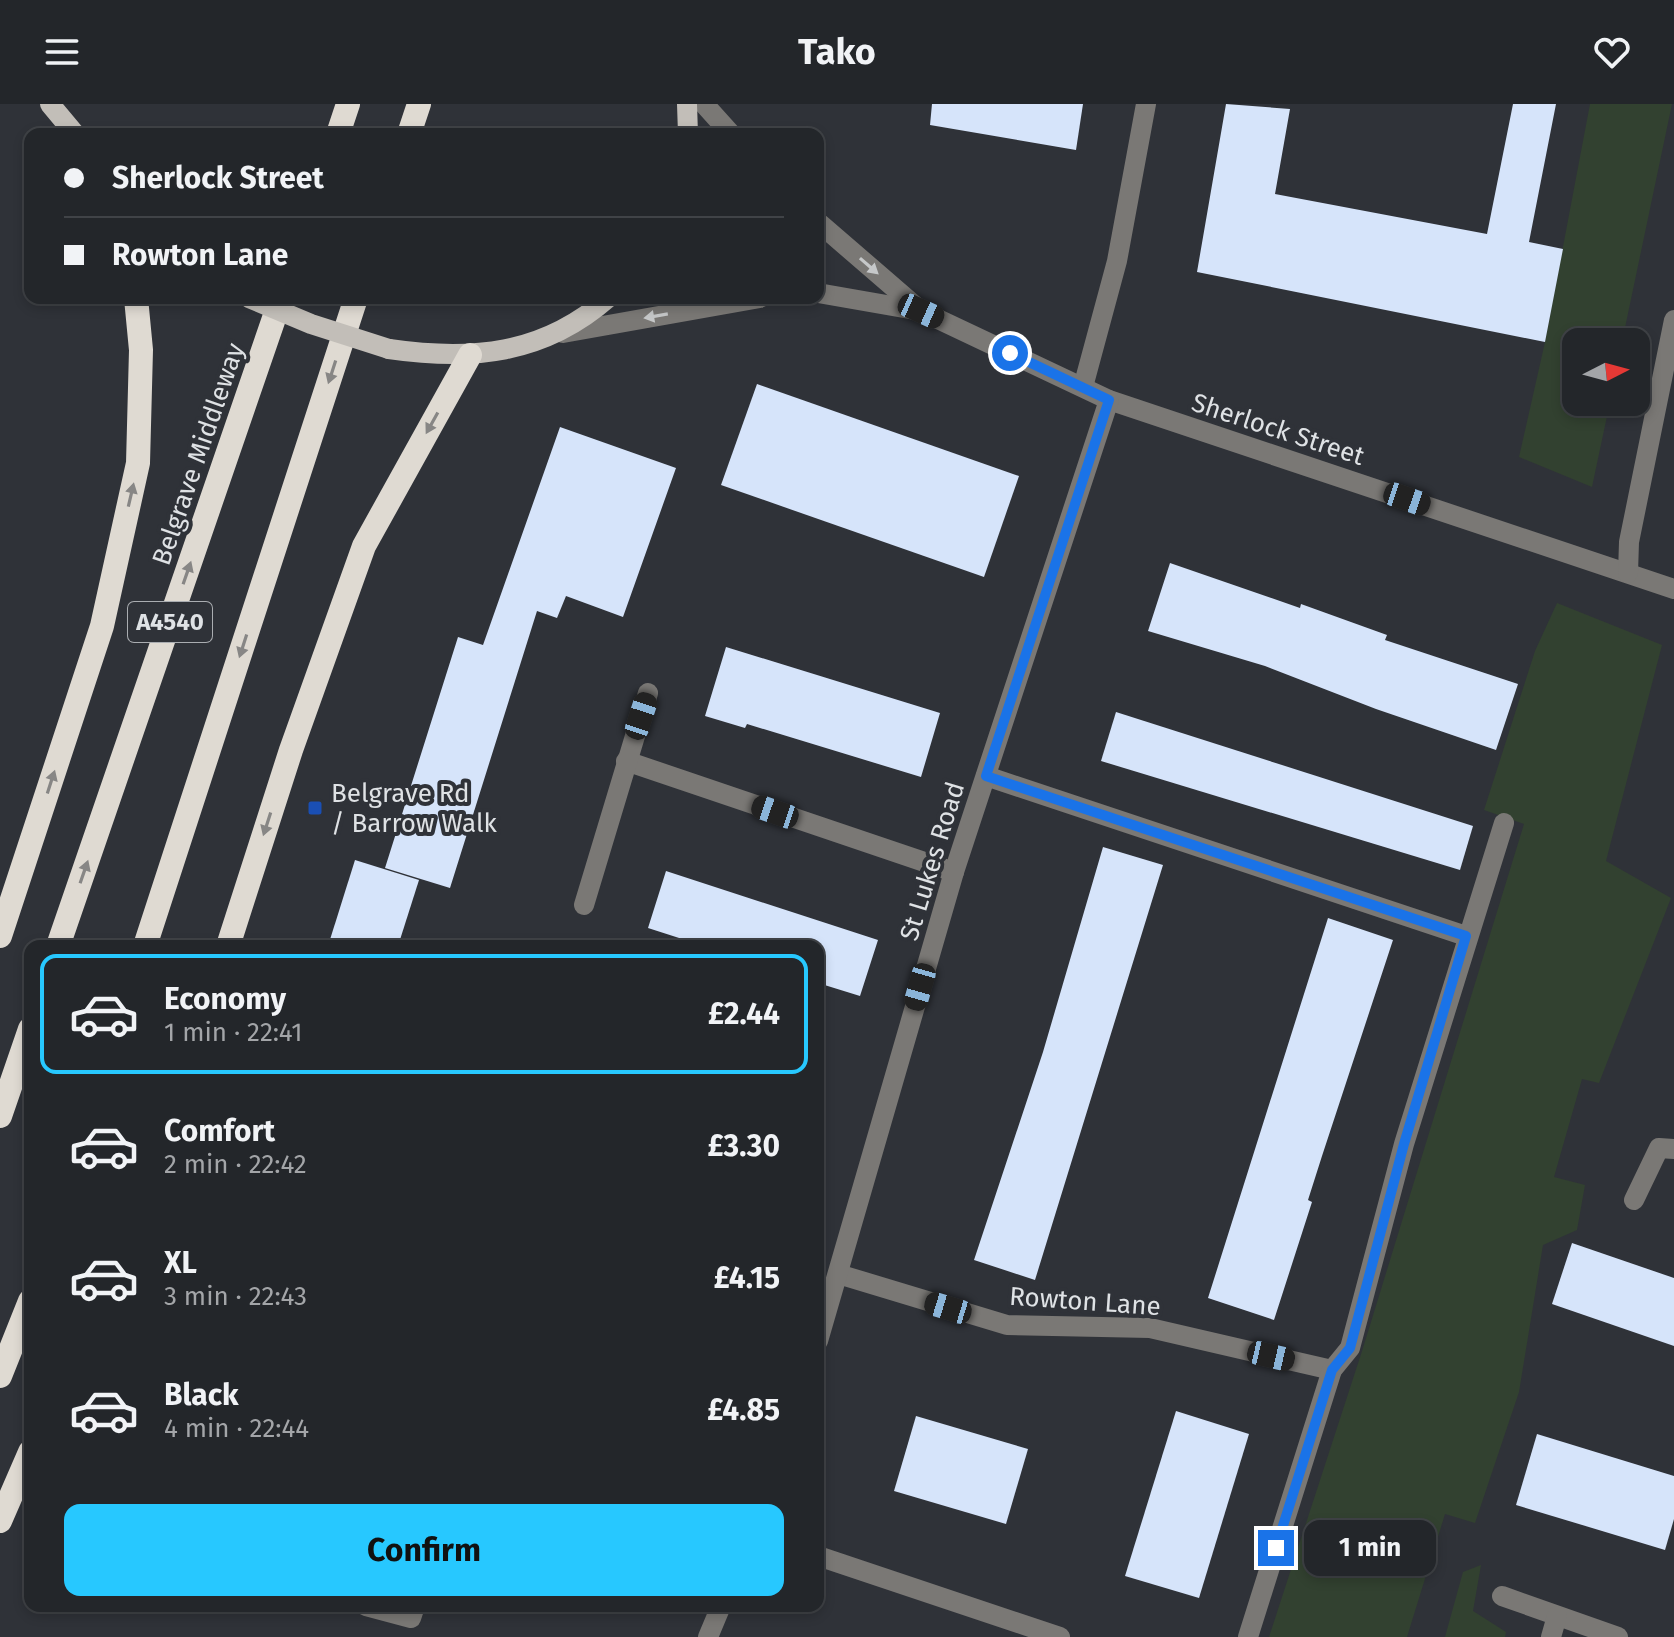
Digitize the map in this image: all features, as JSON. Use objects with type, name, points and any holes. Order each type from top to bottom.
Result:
[{"type":"highway","points":[[340,128],[348,104]]},
{"type":"highway","points":[[411,128],[419,104]]},
{"type":"highway","points":[[0,936],[102,626],[138,463],[141,350],[137,304]]},
{"type":"highway","name":"Belgrave Middleway","points":[[60,940],[279,304]]},
{"type":"highway","name":"A4540","points":[[147,940],[354,304]]},
{"type":"highway","points":[[230,940],[301,722],[364,546],[470,355]]},
{"type":"highway","points":[[0,1116],[24,1046]]},
{"type":"highway","points":[[0,1376],[24,1316]]},
{"type":"highway","points":[[0,1521],[24,1466]]},
{"type":"main road","points":[[50,104],[70,128]]},
{"type":"main road","points":[[73,104],[75,128]]},
{"type":"main road","points":[[687,104],[688,128]]},
{"type":"main road","points":[[263,304],[311,324],[389,349],[470,355],[522,346],[563,333],[600,304]]},
{"type":"street","points":[[704,104],[726,128]]},
{"type":"street","points":[[1083,387],[1117,261],[1146,104]]},
{"type":"street","name":"Sherlock Street","points":[[824,227],[921,311]]},
{"type":"street","name":"Sherlock Street","points":[[824,294],[921,311],[1109,400],[1674,589]]},
{"type":"street","points":[[563,333],[726,304]]},
{"type":"street","points":[[1628,573],[1629,542],[1674,320]]},
{"type":"street","name":"St Lukes Road","points":[[824,1321],[954,872],[1109,400]]},
{"type":"street","points":[[584,905],[648,693]]},
{"type":"street","points":[[626,761],[954,872]]},
{"type":"street","points":[[986,776],[1466,936]]},
{"type":"street","points":[[1248,1637],[1332,1370],[1350,1348],[1404,1144],[1466,936],[1504,823]]},
{"type":"street","points":[[1634,1200],[1659,1148],[1674,1149]]},
{"type":"street","name":"Rowton Lane","points":[[838,1274],[1007,1325],[1150,1328],[1332,1370]]},
{"type":"street","points":[[824,1558],[1060,1637]]},
{"type":"street","points":[[1502,1596],[1618,1637]]},
{"type":"street","points":[[388,1612],[411,1618],[413,1612]]},
{"type":"street","points":[[708,1637],[718,1612]]},
{"type":"street","points":[[1551,1637],[1557,1616]]},
{"type":"green space","points":[[1590,104],[1672,104],[1625,328],[1562,328],[1562,416],[1607,416],[1592,487],[1519,457],[1545,342]]},
{"type":"green space","points":[[1557,603],[1662,645],[1606,861],[1671,898],[1599,1083],[1582,1079],[1554,1177],[1585,1185],[1577,1230],[1543,1245],[1519,1392],[1475,1523],[1445,1514],[1407,1637],[1269,1637],[1363,1348],[1524,824],[1484,810],[1535,651]]},
{"type":"green space","points":[[1481,1565],[1473,1611],[1506,1632],[1505,1637],[1445,1637],[1463,1572]]},
{"type":"building","points":[[932,104],[1083,104],[1076,150],[930,125]]},
{"type":"building","points":[[1226,104],[1290,109],[1275,194],[1487,234],[1513,104],[1556,104],[1529,242],[1563,249],[1545,342],[1197,272]]},
{"type":"building","points":[[757,384],[1019,476],[984,577],[721,485]]},
{"type":"building","points":[[560,427],[676,468],[623,617],[566,596],[557,618],[537,611],[450,888],[385,868],[458,637],[483,645]]},
{"type":"building","points":[[1170,563],[1300,608],[1301,604],[1387,635],[1385,640],[1518,684],[1496,750],[1376,709],[1265,666],[1148,631]]},
{"type":"building","points":[[726,647],[940,713],[921,777],[747,724],[745,728],[705,716]]},
{"type":"building","points":[[1116,712],[1473,826],[1460,870],[1101,761]]},
{"type":"building","points":[[1103,847],[1163,865],[1035,1280],[974,1260],[1043,1052]]},
{"type":"building","points":[[355,860],[419,880],[400,940],[330,940]]},
{"type":"building","points":[[666,871],[878,940],[860,996],[824,985],[824,940],[685,940],[648,928]]},
{"type":"building","points":[[1328,918],[1393,940],[1308,1200],[1312,1202],[1274,1320],[1208,1298]]},
{"type":"building","points":[[1572,1243],[1674,1278],[1674,1346],[1552,1304]]},
{"type":"building","points":[[1176,1411],[1249,1434],[1199,1598],[1125,1576]]},
{"type":"building","points":[[916,1416],[1028,1449],[1006,1524],[894,1491]]},
{"type":"building","points":[[1537,1434],[1674,1476],[1674,1519],[1665,1550],[1516,1505]]},
{"type":"place","name":"Belgrave Rd / Barrow Walk","points":[[315,808]]},
{"type":"route","points":[[1010,353],[1109,400],[986,776],[1466,936],[1404,1144],[1350,1348],[1332,1370],[1276,1548]]}]
